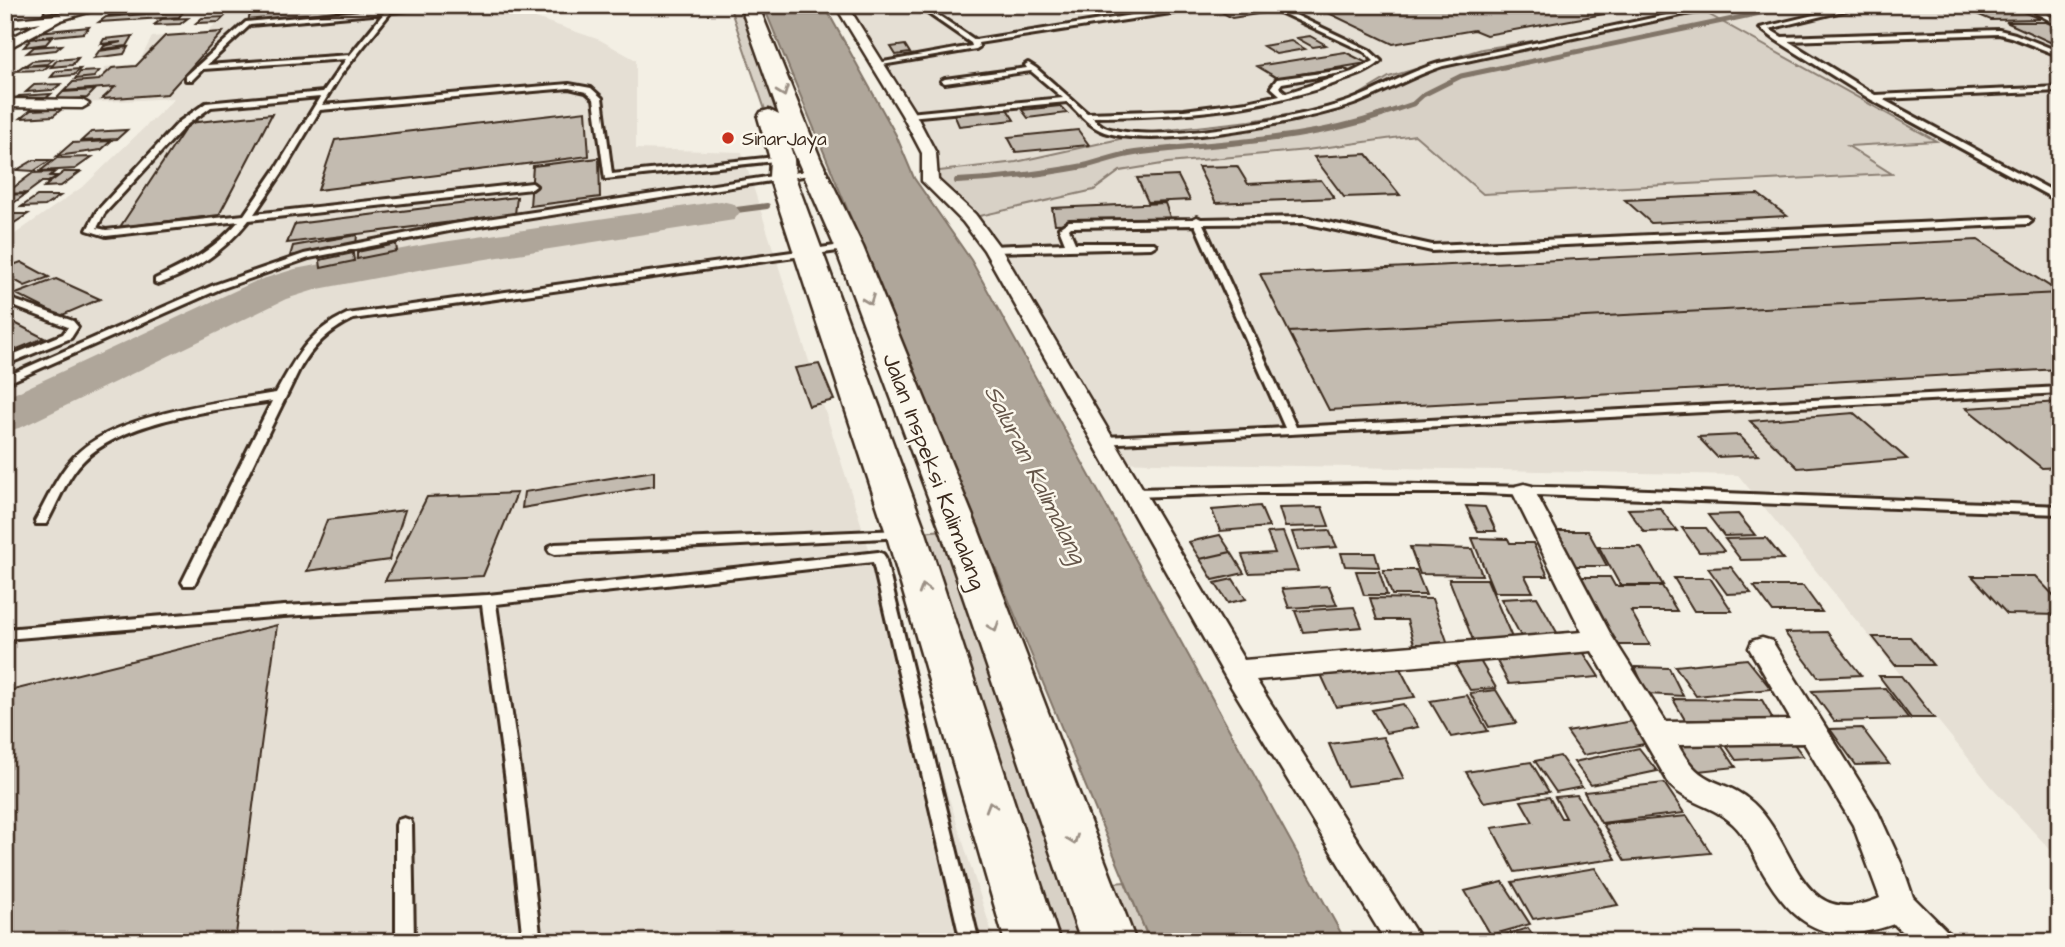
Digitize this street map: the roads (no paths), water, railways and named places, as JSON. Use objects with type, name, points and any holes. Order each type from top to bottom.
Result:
[{"type":"main road","name":"Jalan Inspeksi Kalimalang","points":[[729,5],[757,51]]},
{"type":"main road","name":"Jalan Inspeksi Kalimalang","points":[[749,5],[757,51],[808,197],[906,533],[1033,942]]},
{"type":"main road","name":"Jalan Inspeksi Kalimalang","points":[[808,197],[959,529],[1109,942]]},
{"type":"street","points":[[5,46],[49,21],[106,5]]},
{"type":"street","points":[[841,5],[909,115],[929,153],[930,181],[969,218],[992,249],[1236,671],[1405,942]]},
{"type":"street","points":[[5,24],[67,15]]},
{"type":"street","points":[[5,103],[82,104]]},
{"type":"street","points":[[1524,491],[1600,640],[1659,734],[1681,776],[1703,794],[1742,811],[1752,822],[1790,891],[1822,919],[1841,924],[1883,914],[1899,906]]},
{"type":"street","points":[[1236,671],[1600,640]]},
{"type":"street","points":[[1762,648],[1866,819],[1886,865],[1899,906],[1936,942]]},
{"type":"street","points":[[1659,734],[1812,731]]},
{"type":"lane","points":[[189,78],[247,23],[448,5]]},
{"type":"lane","points":[[878,65],[968,51],[976,47],[974,42],[919,5]]},
{"type":"lane","points":[[974,42],[1177,10],[1182,8],[1181,5]]},
{"type":"lane","points":[[1088,116],[1179,114],[1285,96],[1362,70],[1378,61],[1367,51],[1268,5]]},
{"type":"lane","points":[[1278,11],[1314,5]]},
{"type":"lane","points":[[945,81],[1031,67],[1095,125],[1108,131],[1139,136],[1236,127],[1300,117],[1351,102],[1405,75],[1441,64],[1724,5]]},
{"type":"lane","points":[[1864,5],[1763,28],[1873,97],[2060,199]]},
{"type":"lane","points":[[158,281],[205,258],[248,217],[326,94],[389,11]]},
{"type":"lane","points":[[2060,12],[2038,14],[2060,24]]},
{"type":"lane","points":[[1778,38],[1992,31],[2013,34],[2060,54]]},
{"type":"lane","points":[[202,67],[352,57]]},
{"type":"lane","points":[[1285,96],[1275,87],[1280,81],[1362,70]]},
{"type":"lane","points":[[317,108],[550,86],[588,90],[598,98],[604,177],[808,197]]},
{"type":"lane","points":[[1873,97],[2060,89]]},
{"type":"lane","points":[[326,94],[209,105],[182,124],[105,207],[94,222],[92,230],[106,233],[532,186]]},
{"type":"lane","points":[[909,115],[1069,100]]},
{"type":"lane","points":[[5,380],[217,287],[307,256],[454,227],[808,197]]},
{"type":"lane","points":[[189,582],[280,396],[313,340],[328,326],[351,316],[808,197]]},
{"type":"lane","points":[[1071,246],[1064,228],[1069,224],[1197,220],[1304,220],[1432,248],[2028,221]]},
{"type":"lane","points":[[1197,220],[1292,431]]},
{"type":"lane","points":[[992,249],[1152,245]]},
{"type":"lane","points":[[5,300],[69,323],[73,327],[67,336],[5,362]]},
{"type":"lane","points":[[1105,441],[2060,390]]},
{"type":"lane","points":[[41,522],[80,457],[99,443],[132,429],[192,412],[280,396]]},
{"type":"lane","points":[[1134,493],[1321,487],[1524,491],[2060,510]]},
{"type":"lane","points":[[555,549],[906,533]]},
{"type":"lane","points":[[5,634],[285,611],[488,600],[878,557],[970,942]]},
{"type":"lane","points":[[488,600],[514,782],[532,942]]},
{"type":"lane","points":[[404,825],[405,942]]},
{"type":"water","name":"Saluran Kalimalang","points":[[763,5],[824,5],[896,135],[914,178],[971,260],[1346,942],[1150,942]]},
{"type":"waterway","points":[[1377,116],[1413,104],[1423,95],[1461,76],[1799,5]]},
{"type":"waterway","points":[[957,181],[1084,166],[1135,153],[1291,136],[1382,115]]},
{"type":"waterway","points":[[721,212],[767,206]]},
{"type":"waterway","points":[[5,417],[271,290],[310,278],[429,256],[721,212]]},
{"type":"place","name":"SinarJaya","points":[[728,138]]}]
